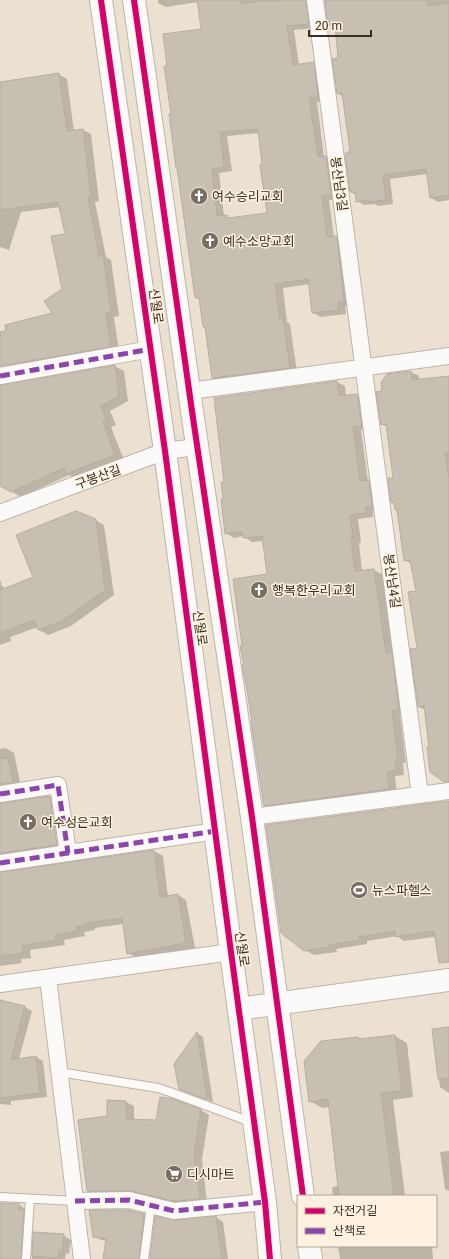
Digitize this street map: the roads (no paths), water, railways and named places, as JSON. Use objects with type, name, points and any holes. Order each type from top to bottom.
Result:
[{"type":"street","name":"신월로","points":[[101,0],[166,451],[265,1202],[270,1259]]},
{"type":"street","name":"신월로","points":[[134,0],[252,817],[303,1195]]},
{"type":"street","name":"봉산남3길","points":[[315,0],[364,368]]},
{"type":"street","points":[[0,376],[151,349]]},
{"type":"street","points":[[190,391],[449,356]]},
{"type":"street","name":"봉산남4길","points":[[364,368],[420,795]]},
{"type":"street","name":"구봉산길","points":[[0,513],[166,451],[198,447]]},
{"type":"street","points":[[0,794],[58,785],[68,852]]},
{"type":"street","points":[[252,817],[449,791]]},
{"type":"street","points":[[0,863],[216,831]]},
{"type":"street","points":[[0,984],[231,952]]},
{"type":"street","points":[[48,978],[82,1259]]},
{"type":"street","points":[[239,1009],[449,980]]},
{"type":"street","points":[[75,1201],[129,1200],[174,1211],[265,1202]]},
{"type":"street","points":[[309,1247],[311,1259]]},
{"type":"lane","points":[[59,1072],[158,1088],[254,1123]]},
{"type":"lane","points":[[0,1197],[75,1201]]},
{"type":"lane","points":[[26,1259],[30,1199]]},
{"type":"lane","points":[[144,1259],[151,1206]]},
{"type":"place","name":"여수승리교회","points":[[199,196]]},
{"type":"place","name":"예수소망교회","points":[[210,241]]},
{"type":"place","name":"행복한우리교회","points":[[259,590]]},
{"type":"place","name":"여수성은교회","points":[[28,822]]},
{"type":"place","name":"뉴스파헬스","points":[[359,890]]},
{"type":"place","name":"디시마트","points":[[174,1174]]}]
